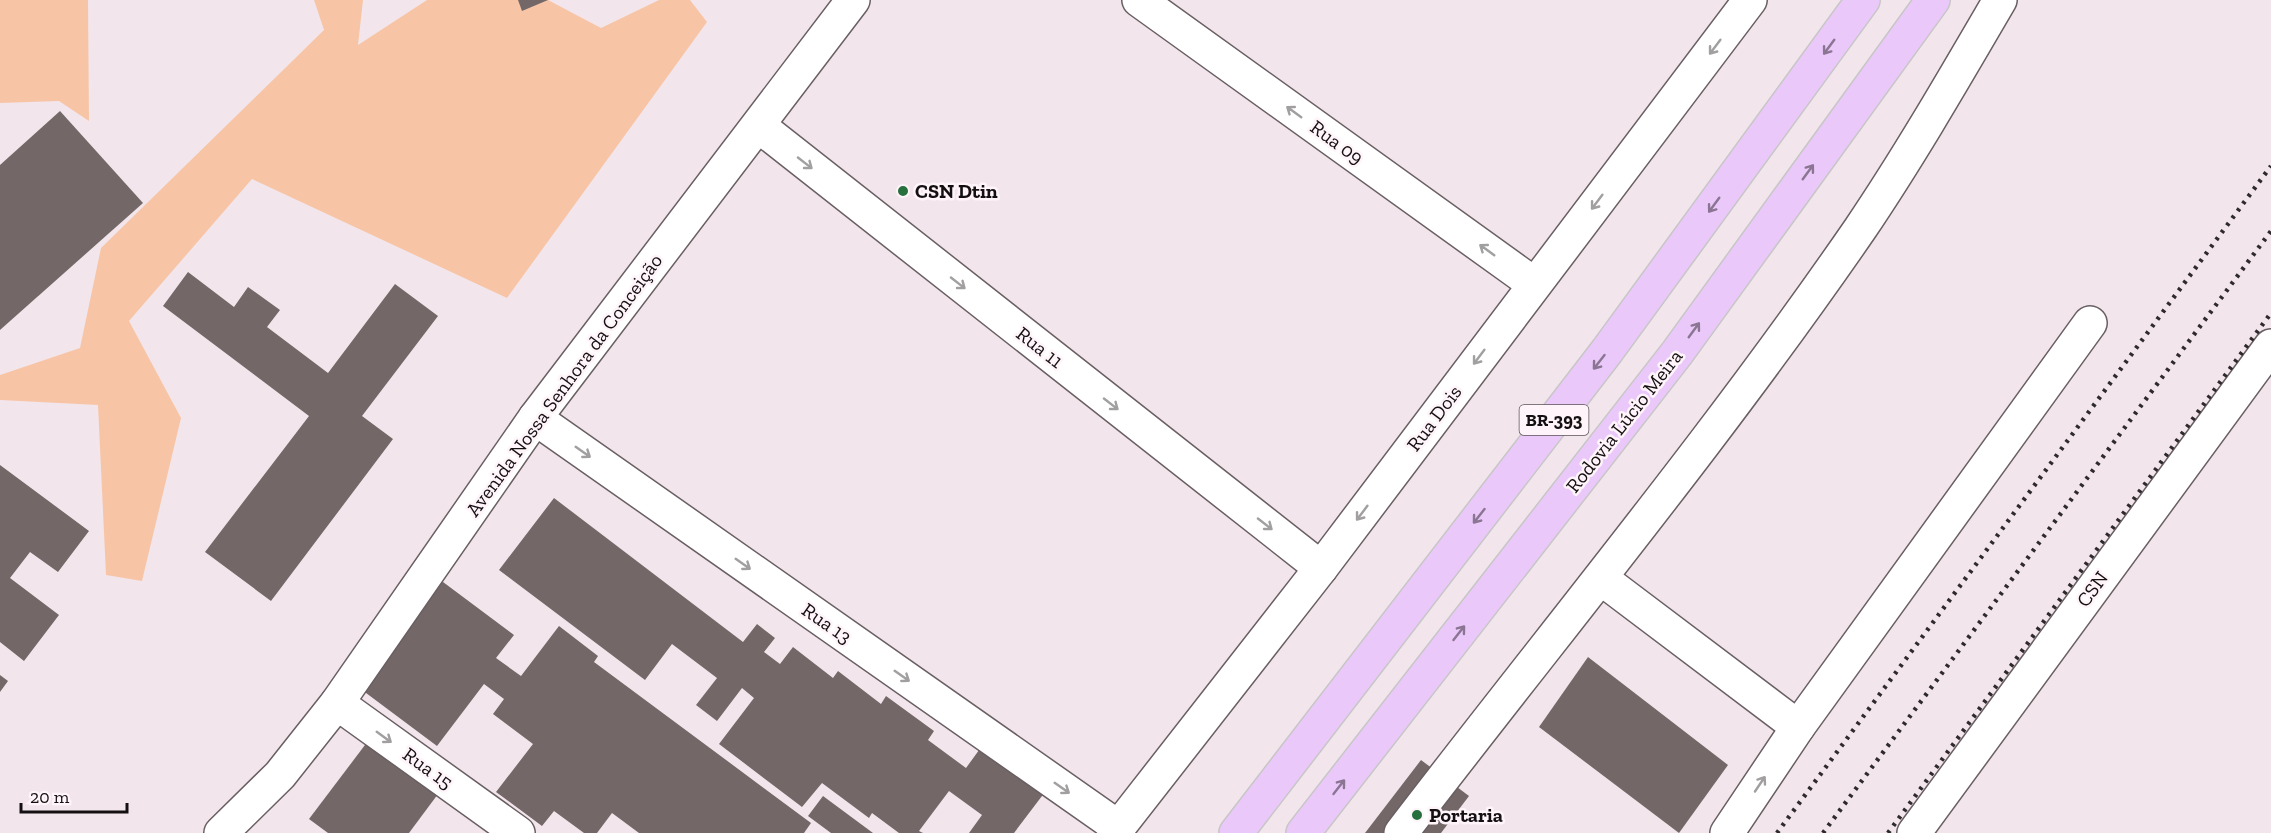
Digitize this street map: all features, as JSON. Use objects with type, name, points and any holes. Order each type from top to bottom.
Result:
[{"type":"main road","name":"BR-393","points":[[1236,833],[1607,351],[1863,0]]},
{"type":"main road","name":"Rodovia Lúcio Meira","points":[[1303,833],[1677,353],[1933,0]]},
{"type":"street","name":"Avenida Nossa Senhora da Conceição","points":[[280,775],[337,703],[535,418],[853,0]]},
{"type":"street","name":"Rua 09","points":[[1139,0],[1534,284]]},
{"type":"street","points":[[1401,833],[1602,579],[1736,402],[1861,227],[2000,0]]},
{"type":"street","name":"Rua Dois","points":[[1116,830],[1321,568],[1534,284],[1739,4]]},
{"type":"street","name":"Rua 11","points":[[759,126],[1321,568]]},
{"type":"street","points":[[1727,833],[1798,727],[2091,323]]},
{"type":"street","name":"CSN","points":[[1914,833],[2271,346]]},
{"type":"street","name":"Rua 13","points":[[535,418],[1116,830]]},
{"type":"street","points":[[1602,579],[1798,727]]},
{"type":"street","name":"Rua 15","points":[[337,703],[518,833]]},
{"type":"street","points":[[221,833],[280,775]]},
{"type":"street","points":[[254,833],[280,775]]},
{"type":"shaded area","points":[[0,0],[88,0],[89,121],[59,101],[0,103]]},
{"type":"shaded area","points":[[314,0],[363,0],[358,45],[427,0],[548,0],[601,28],[659,0],[690,0],[707,22],[507,298],[252,179],[129,321],[181,418],[142,581],[106,575],[98,405],[0,400],[0,375],[80,348],[101,248],[324,30]]},
{"type":"building","points":[[518,0],[548,0],[522,11]]},
{"type":"building","points":[[60,111],[143,203],[0,330],[0,165]]},
{"type":"building","points":[[188,272],[234,307],[248,287],[280,310],[267,327],[328,373],[395,284],[438,316],[362,416],[393,439],[271,601],[205,552],[309,416],[163,306]]},
{"type":"building","points":[[0,465],[89,531],[58,572],[30,552],[10,578],[59,615],[24,661],[0,642]]},
{"type":"building","points":[[554,498],[743,642],[757,624],[775,638],[764,652],[780,664],[793,647],[833,678],[838,671],[881,704],[886,696],[934,731],[928,740],[966,768],[982,746],[1045,792],[1014,833],[969,833],[982,815],[949,791],[919,831],[923,833],[899,833],[872,813],[869,818],[822,783],[802,807],[719,744],[754,698],[742,688],[717,721],[696,705],[717,678],[672,644],[645,680],[499,570]]},
{"type":"building","points":[[439,579],[514,635],[496,658],[521,676],[559,626],[598,656],[594,662],[811,823],[804,833],[639,833],[612,813],[597,833],[584,833],[554,811],[542,826],[496,792],[533,744],[493,714],[504,699],[484,684],[437,746],[358,687]]},
{"type":"building","points":[[1588,657],[1728,765],[1679,833],[1539,727]]},
{"type":"building","points":[[0,675],[8,681],[0,692]]},
{"type":"building","points":[[368,741],[438,794],[409,833],[328,833],[309,819]]},
{"type":"building","name":"Portaria","points":[[1421,760],[1469,796],[1441,833],[1365,833]]},
{"type":"building","points":[[823,796],[873,833],[831,833],[808,816]]},
{"type":"railway","points":[[1777,833],[2271,166]]},
{"type":"railway","points":[[1823,833],[2271,231]]},
{"type":"railway","points":[[1888,833],[2271,313]]},
{"type":"place","name":"CSN Dtin","points":[[903,191]]},
{"type":"place","name":"Portaria","points":[[1417,815]]}]
